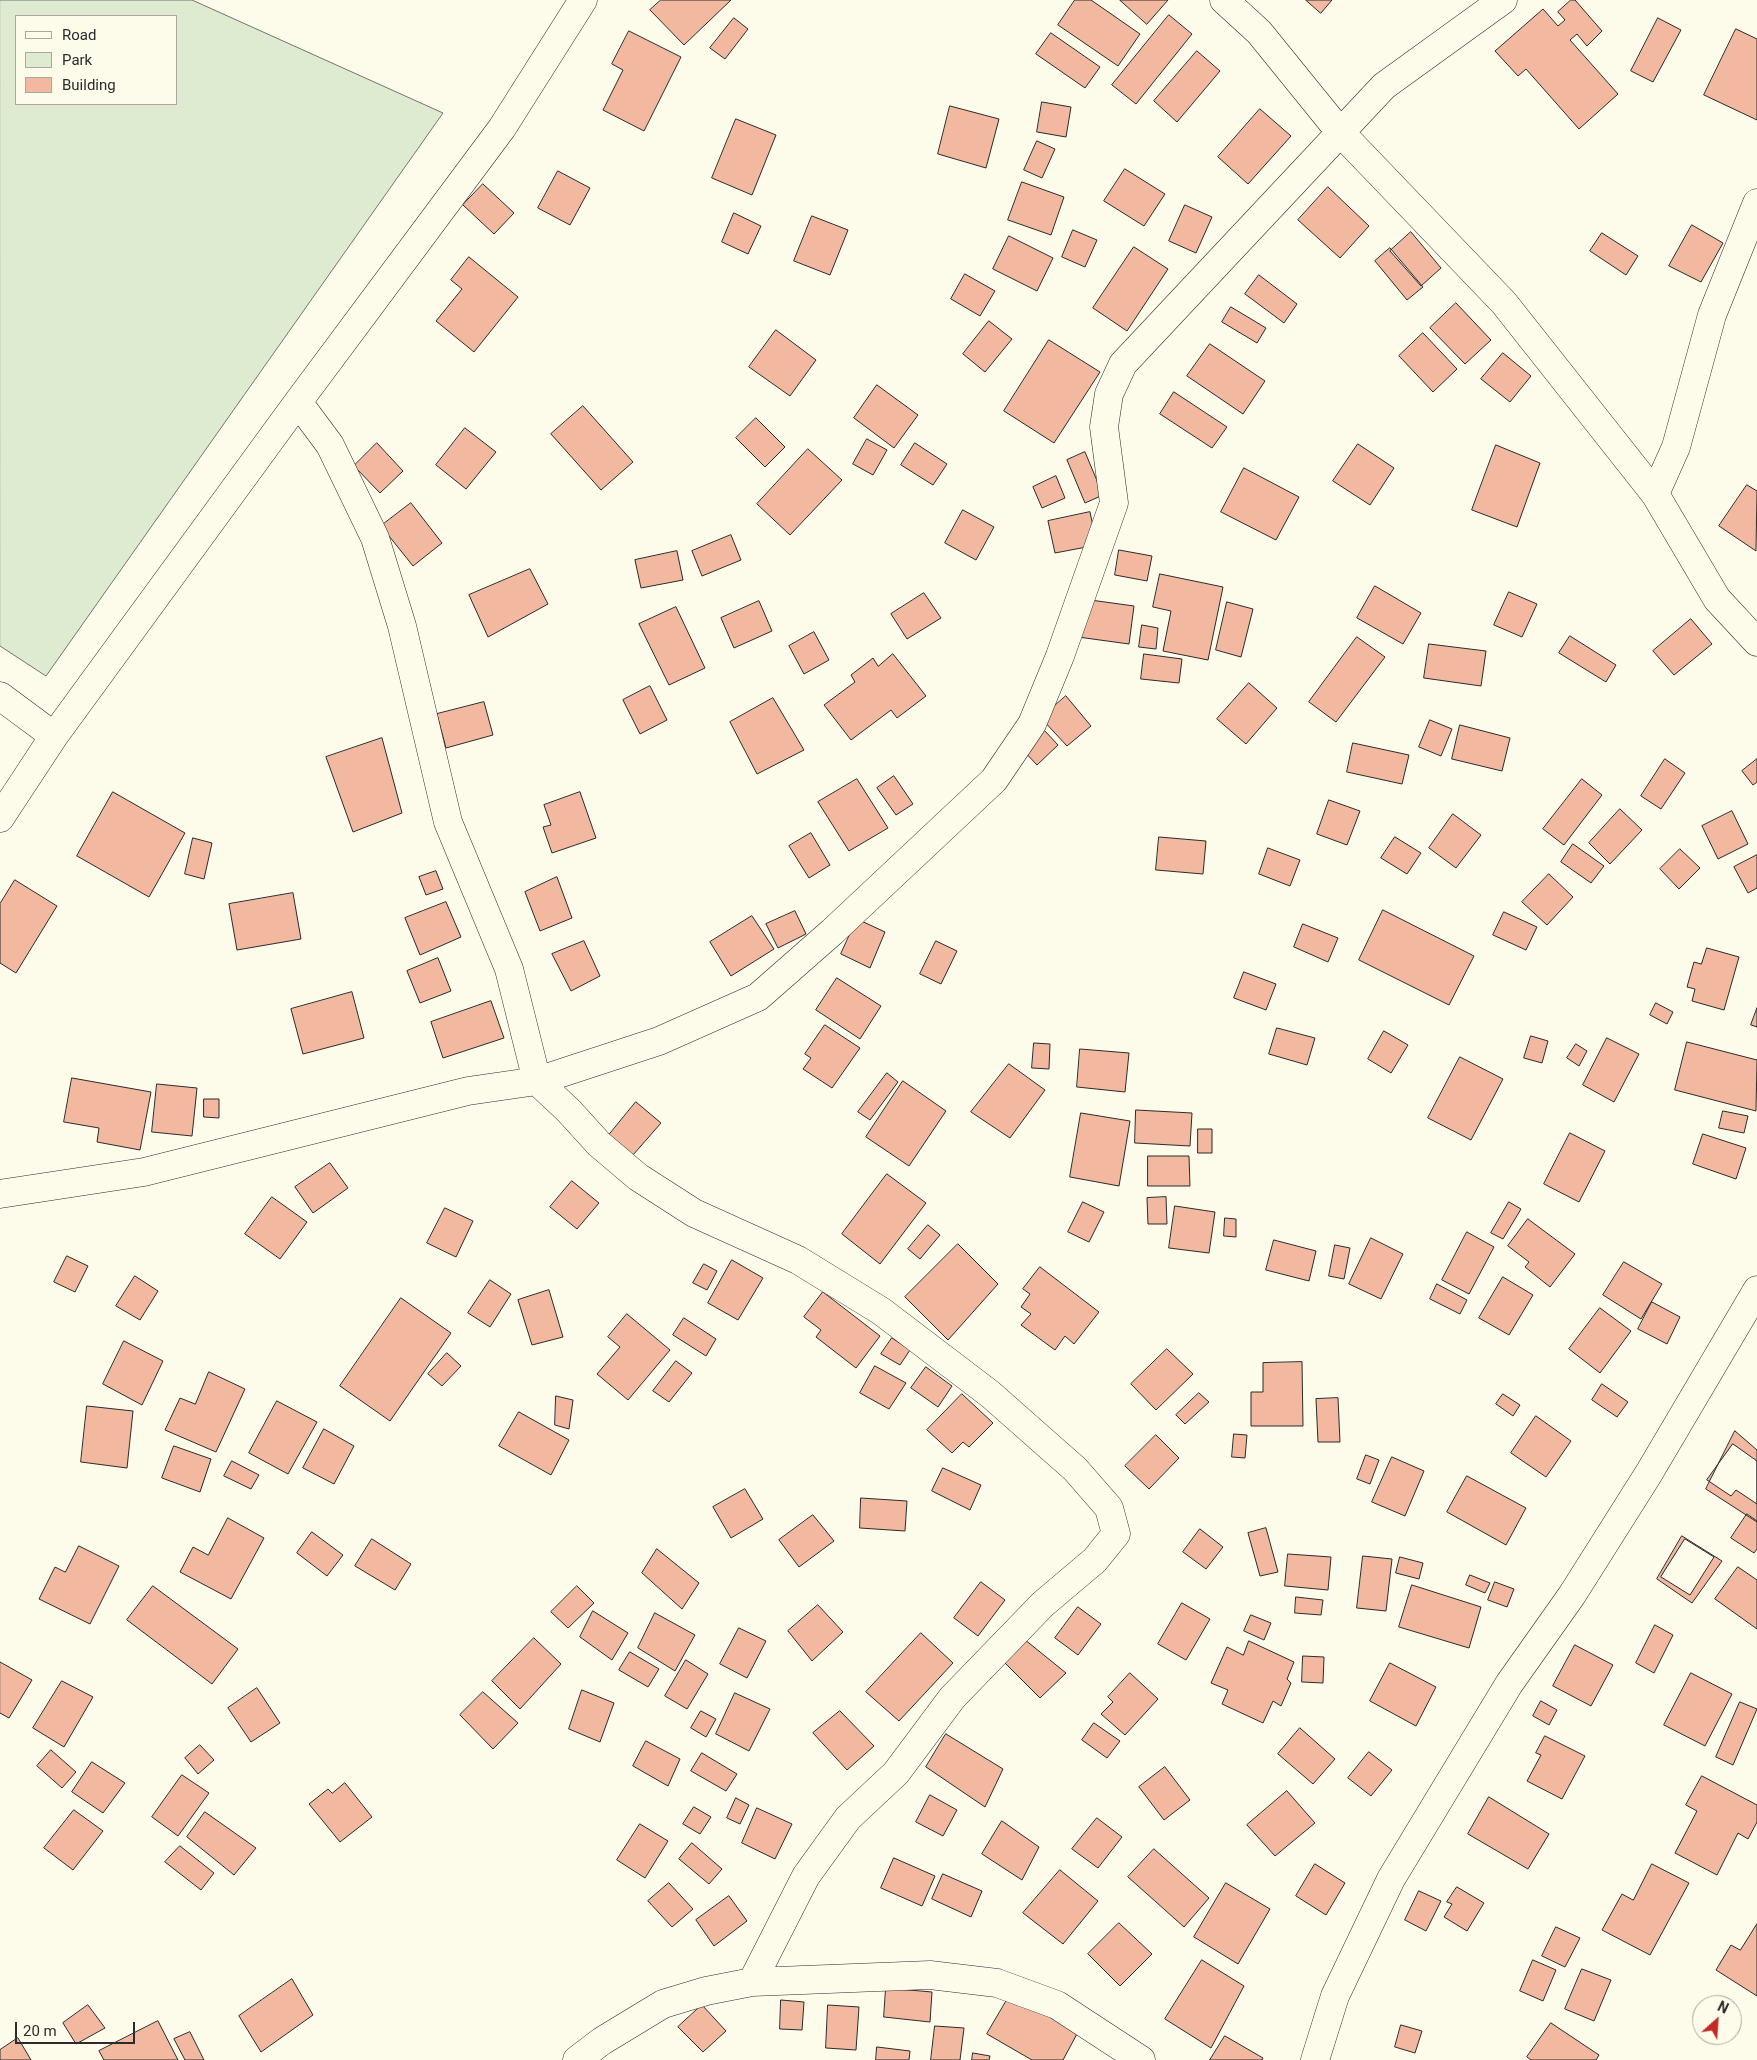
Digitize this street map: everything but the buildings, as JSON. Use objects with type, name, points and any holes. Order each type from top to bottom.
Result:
[{"type":"street","points":[[0,818],[54,736],[298,402],[502,128],[583,0]]},
{"type":"street","points":[[1224,0],[1259,32],[1340,132],[1504,303],[1655,494],[1717,599],[1757,642]]},
{"type":"street","points":[[0,1194],[144,1172],[468,1091],[537,1081],[659,1041],[758,996],[832,932],[994,780],[1032,724],[1063,647],[1114,503],[1104,427],[1109,394],[1123,364],[1384,86],[1503,0]]},
{"type":"street","points":[[1655,494],[1676,447],[1712,315],[1757,203]]},
{"type":"street","points":[[298,402],[330,445],[375,538],[402,626],[448,822],[509,969],[537,1081],[569,1111],[599,1144],[638,1177],[694,1213],[798,1260],[881,1312],[990,1394],[1075,1469],[1109,1508],[1116,1534],[1095,1560],[1043,1604],[952,1698],[896,1773],[848,1818],[806,1876],[752,1982]]},
{"type":"street","points":[[0,696],[54,736]]},
{"type":"street","points":[[1314,2060],[1335,1996],[1392,1879],[1509,1684],[1572,1595],[1649,1473],[1757,1290]]},
{"type":"street","points":[[577,2060],[602,2041],[663,2004],[706,1992],[752,1982],[930,1975],[997,1982],[1057,2005],[1141,2060]]},
{"type":"green space","points":[[0,0],[192,0],[443,113],[46,676],[0,646]]}]
